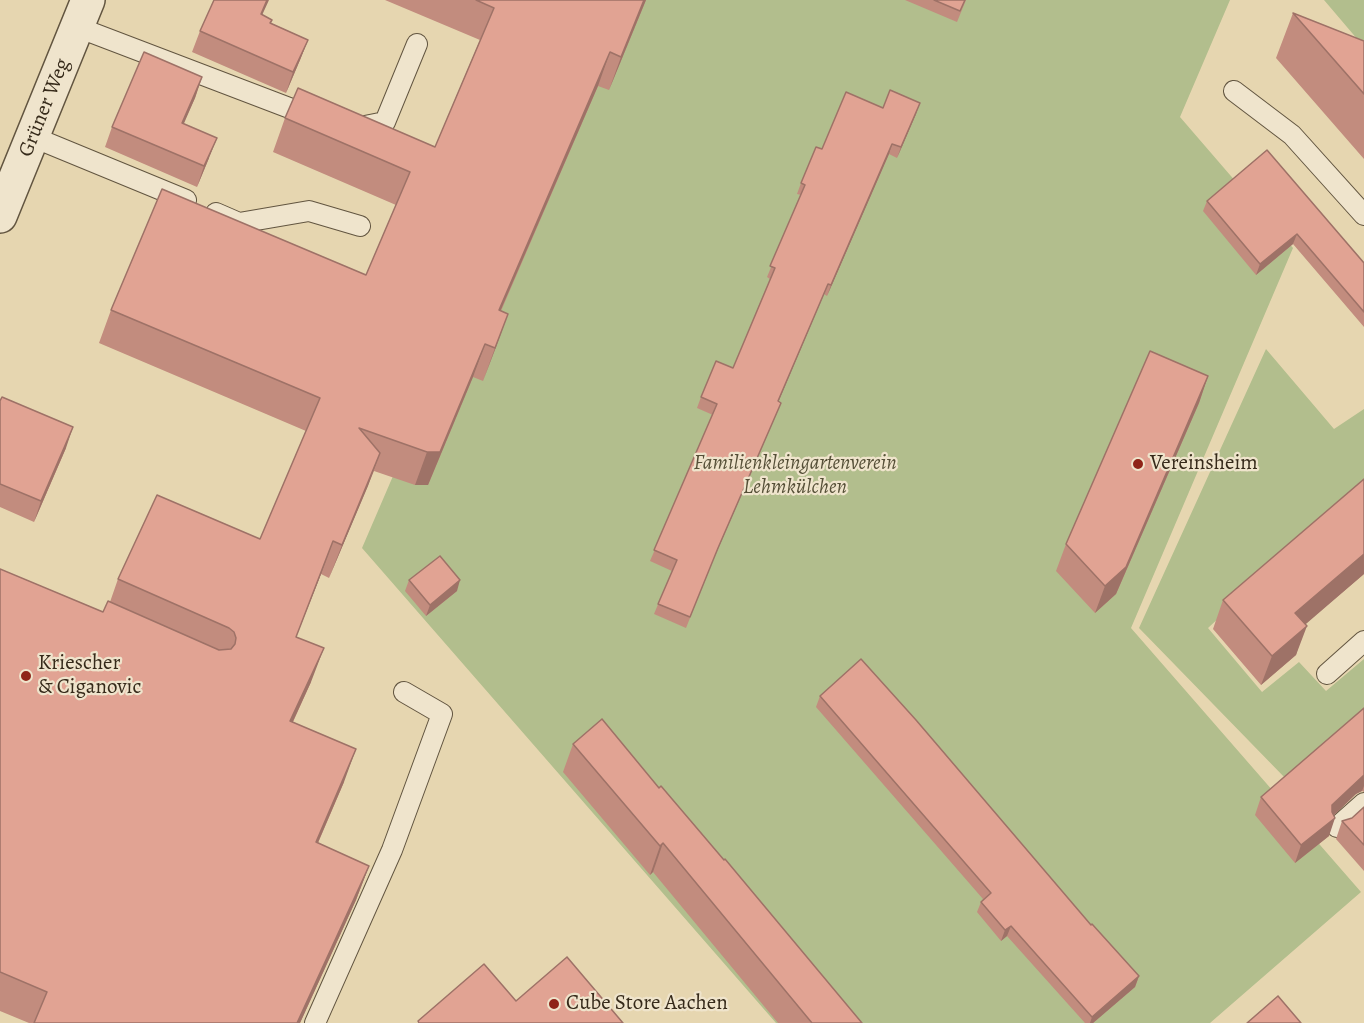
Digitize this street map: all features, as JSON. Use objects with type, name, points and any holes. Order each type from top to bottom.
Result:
[{"type":"street","name":"Grüner Weg","points":[[0,216],[7,183],[33,137],[83,14]]},
{"type":"lane","points":[[83,14],[346,130],[385,122],[417,44]]},
{"type":"lane","points":[[1234,91],[1292,135],[1364,215]]},
{"type":"lane","points":[[33,137],[239,222],[309,211],[360,226]]},
{"type":"lane","points":[[1327,674],[1364,641]]},
{"type":"lane","points":[[315,1023],[392,850],[442,714],[404,692]]},
{"type":"lane","points":[[1337,826],[1364,803]]},
{"type":"green space","name":"Familienkleingartenverein Lehmkülchen","points":[[598,0],[1230,0],[1180,117],[1293,248],[1131,628],[1361,892],[1210,1023],[776,1023],[362,548]]},
{"type":"green space","points":[[1324,0],[1364,0],[1364,47]]},
{"type":"green space","points":[[1266,349],[1334,429],[1364,409],[1364,483],[1208,628],[1262,692],[1299,662],[1326,691],[1364,659],[1364,713],[1287,780],[1139,628]]},
{"type":"building","points":[[214,0],[267,0],[261,14],[272,20],[270,23],[308,40],[293,72],[200,31]]},
{"type":"building","points":[[476,0],[644,0],[621,57],[610,52],[499,310],[508,314],[495,348],[485,344],[440,452],[427,452],[359,428],[380,453],[342,545],[333,541],[296,637],[324,648],[290,721],[356,749],[316,842],[369,866],[297,1023],[34,1023],[47,992],[0,972],[0,569],[103,612],[108,601],[219,650],[231,649],[236,638],[234,632],[229,628],[118,579],[157,495],[260,539],[320,398],[111,310],[162,189],[366,275],[410,172],[285,118],[298,88],[435,147],[494,8]]},
{"type":"building","points":[[934,0],[965,0],[960,11]]},
{"type":"building","points":[[1293,13],[1364,41],[1364,94]]},
{"type":"building","points":[[144,52],[202,77],[182,123],[217,138],[204,166],[112,127]]},
{"type":"building","points":[[890,90],[920,103],[901,147],[892,144],[831,285],[828,284],[778,401],[781,403],[690,617],[658,604],[677,560],[654,550],[717,404],[701,397],[716,361],[733,368],[775,268],[770,266],[805,185],[801,183],[816,147],[822,149],[846,92],[883,108]]},
{"type":"building","points":[[1267,150],[1364,263],[1364,312],[1297,234],[1260,264],[1207,201]]},
{"type":"building","name":"Vereinsheim","points":[[1150,351],[1208,376],[1126,567],[1105,586],[1066,544]]},
{"type":"building","points":[[2,397],[73,427],[41,501],[0,484],[0,401]]},
{"type":"building","points":[[1364,479],[1364,554],[1295,613],[1307,626],[1272,656],[1223,600]]},
{"type":"building","points":[[440,556],[460,580],[430,605],[409,580]]},
{"type":"building","points":[[861,659],[1091,925],[1139,976],[1092,1017],[1011,926],[1005,930],[981,902],[991,893],[820,696]]},
{"type":"building","points":[[1364,708],[1364,775],[1332,805],[1335,818],[1301,845],[1261,797]]},
{"type":"building","points":[[602,719],[659,788],[661,786],[725,859],[862,1023],[812,1023],[663,843],[660,846],[573,744]]},
{"type":"building","points":[[1364,807],[1364,845],[1342,821],[1352,818]]},
{"type":"building","points":[[567,957],[623,1023],[419,1023],[418,1021],[484,964],[516,1001]]},
{"type":"building","points":[[1278,996],[1301,1023],[1247,1023]]},
{"type":"place","name":"Vereinsheim","points":[[1138,464]]},
{"type":"place","name":"Kriescher & Ciganovic","points":[[26,676]]},
{"type":"place","name":"Cube Store Aachen","points":[[554,1004]]}]
